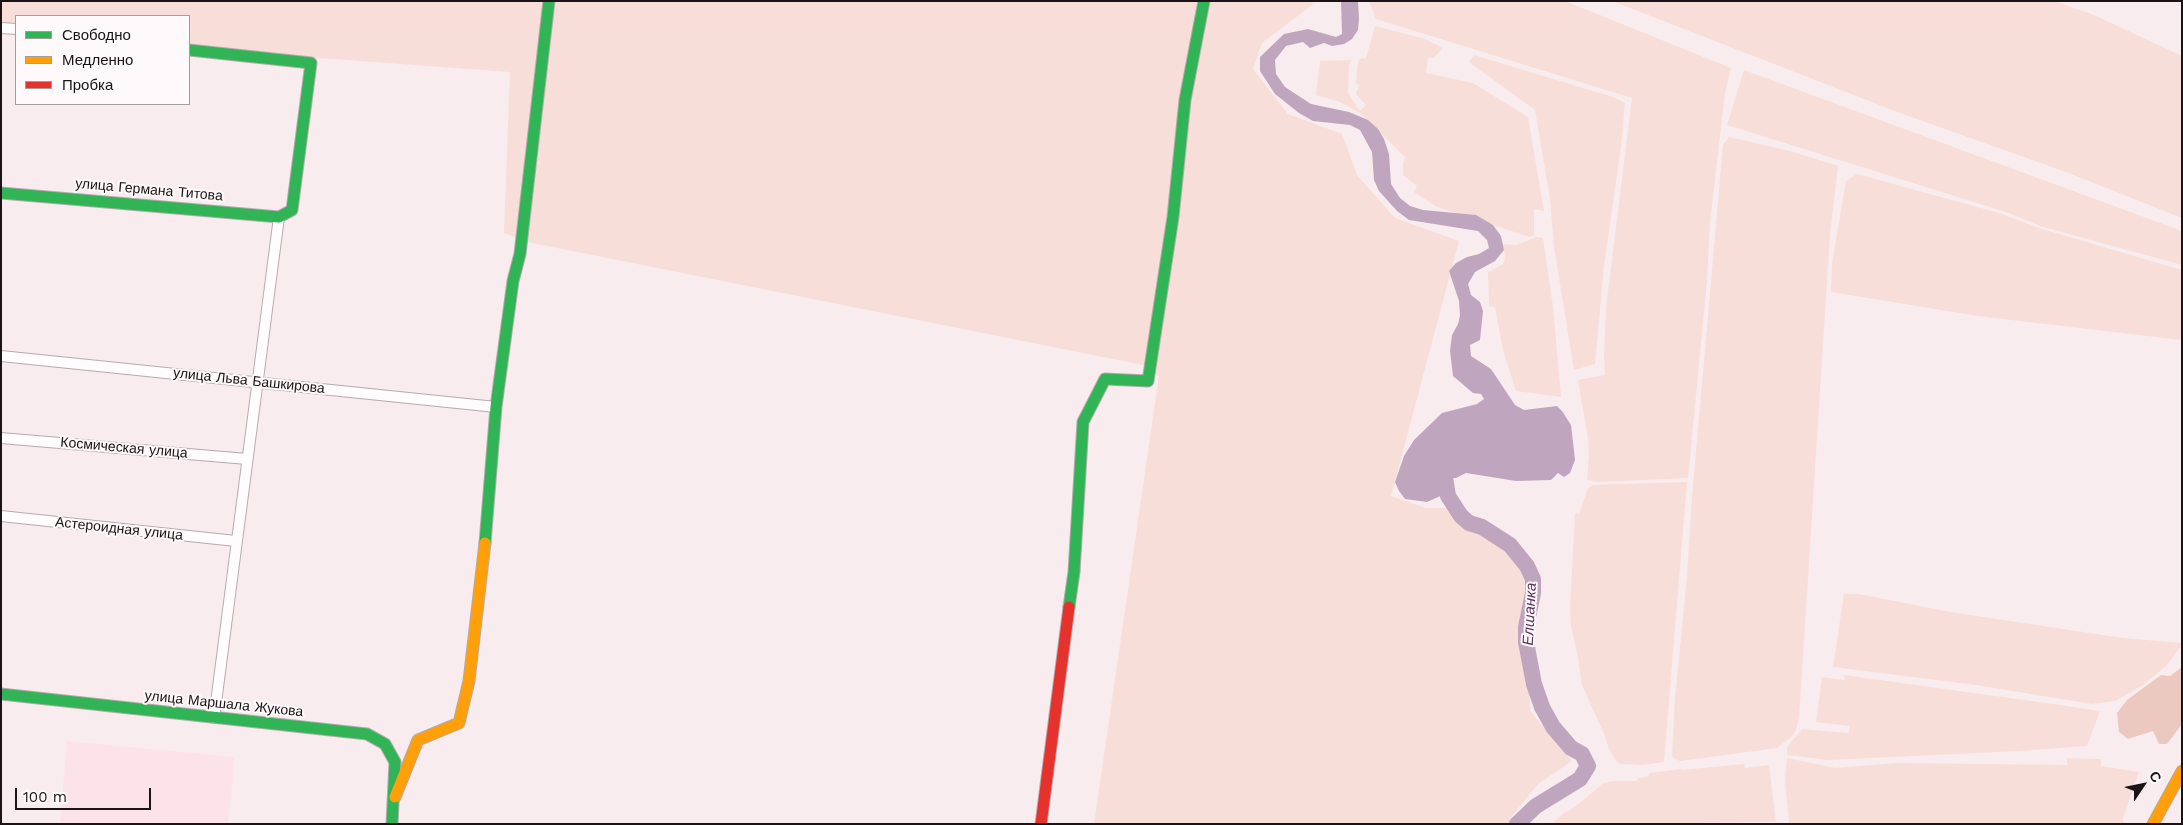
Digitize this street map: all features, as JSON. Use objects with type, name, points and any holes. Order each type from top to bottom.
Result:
[{"type":"street","points":[[392,824],[395,797],[418,740],[459,723],[469,682],[484,556],[496,407],[513,281],[520,254],[549,1]]},
{"type":"street","points":[[1041,824],[1074,572],[1083,422],[1105,379],[1148,381],[1173,218],[1185,100],[1204,1]]},
{"type":"street","points":[[1,28],[15,29]]},
{"type":"street","points":[[190,50],[311,63],[292,210],[279,217],[214,718]]},
{"type":"street","name":"улица Германа Титова","points":[[1,193],[279,217]]},
{"type":"street","name":"улица Льва Башкирова","points":[[1,356],[496,407]]},
{"type":"street","name":"Космическая улица","points":[[1,438],[247,459]]},
{"type":"street","name":"Астероидная улица","points":[[1,516],[236,541]]},
{"type":"street","name":"улица Маршала Жукова","points":[[1,694],[367,734],[385,744],[395,762],[395,797]]},
{"type":"street","points":[[2153,824],[2182,771]]},
{"type":"shaded area","points":[[1,1],[1313,1],[1312,5],[1262,43],[1253,69],[1288,114],[1342,134],[1357,175],[1395,218],[1459,241],[1391,496],[1426,508],[1447,508],[1516,558],[1528,581],[1526,598],[1530,711],[1572,761],[1538,784],[1512,816],[1510,824],[1094,824],[1159,376],[1143,365],[532,243],[504,233],[510,72],[320,58],[190,45],[190,15],[15,15],[15,27],[1,25]]},
{"type":"shaded area","points":[[1341,1],[1358,1],[1358,30],[1352,39],[1344,44],[1332,46],[1324,43],[1310,48],[1303,42],[1286,46],[1275,60],[1276,74],[1285,87],[1311,104],[1349,112],[1368,120],[1378,129],[1389,154],[1391,184],[1400,198],[1410,206],[1423,210],[1476,215],[1493,225],[1501,236],[1504,250],[1495,261],[1475,272],[1468,284],[1471,295],[1480,302],[1483,311],[1480,340],[1470,345],[1471,356],[1491,369],[1515,405],[1524,410],[1557,406],[1562,411],[1571,425],[1575,460],[1570,473],[1564,477],[1558,473],[1551,480],[1516,481],[1466,473],[1456,478],[1444,478],[1442,489],[1445,494],[1427,502],[1405,499],[1399,491],[1395,482],[1404,456],[1414,440],[1442,413],[1477,404],[1484,399],[1481,394],[1473,393],[1453,376],[1450,351],[1452,335],[1460,316],[1459,301],[1449,271],[1456,263],[1489,248],[1487,240],[1478,231],[1409,220],[1397,211],[1379,191],[1374,180],[1372,152],[1360,130],[1350,125],[1313,121],[1299,113],[1275,94],[1260,71],[1260,57],[1284,34],[1308,29],[1336,37],[1342,34]]},
{"type":"shaded area","points":[[1369,1],[1565,1],[1731,68],[1725,93],[1710,222],[1707,281],[1688,478],[1597,482],[1587,480],[1588,438],[1578,380],[1605,375],[1606,308],[1632,98],[1376,19]]},
{"type":"shaded area","points":[[1612,1],[2054,1],[2094,15],[2182,56],[2182,218],[2066,172],[1900,113]]},
{"type":"shaded area","points":[[1375,26],[1425,39],[1443,48],[1434,58],[1428,58],[1426,73],[1473,83],[1528,117],[1544,211],[1534,209],[1534,235],[1530,237],[1437,207],[1414,192],[1417,186],[1403,175],[1403,162],[1406,158],[1360,113],[1340,102],[1316,95],[1320,61],[1351,60],[1349,65],[1348,93],[1360,111],[1366,105],[1356,94],[1359,85],[1356,84],[1357,69],[1359,59],[1366,58]]},
{"type":"shaded area","points":[[1474,55],[1613,97],[1625,103],[1621,147],[1604,266],[1595,364],[1574,370],[1554,247],[1550,199],[1535,110],[1469,62]]},
{"type":"shaded area","points":[[1744,70],[2182,231],[2182,265],[2040,226],[2009,213],[1727,125]]},
{"type":"shaded area","points":[[1729,137],[1790,151],[1838,166],[1830,235],[1799,718],[1796,730],[1792,736],[1777,748],[1680,761],[1673,758],[1672,755],[1675,698],[1723,145]]},
{"type":"shaded area","points":[[1857,174],[1999,213],[2039,228],[2182,270],[2182,340],[1978,316],[1831,292],[1832,263],[1846,181]]},
{"type":"shaded area","points":[[1536,237],[1543,238],[1553,307],[1561,397],[1516,391],[1503,350],[1495,307],[1489,306],[1488,272],[1504,264],[1503,244],[1517,245]]},
{"type":"shaded area","points":[[1687,482],[1664,762],[1642,765],[1622,764],[1617,762],[1609,749],[1582,685],[1571,626],[1570,608],[1575,513],[1579,514],[1588,488],[1592,485]]},
{"type":"shaded area","points":[[1844,594],[1859,594],[1950,612],[2123,638],[2182,643],[2182,645],[2167,665],[2143,685],[2115,701],[2092,704],[1976,685],[1833,667]]},
{"type":"shaded area","points":[[2182,667],[2182,724],[2167,744],[2159,744],[2153,731],[2128,739],[2119,732],[2117,713],[2127,700],[2161,675],[2170,676]]},
{"type":"shaded area","points":[[1844,675],[2100,711],[2087,746],[1828,760],[1787,755],[1787,747],[1802,729],[1849,733],[1850,726],[1816,722],[1822,677],[1845,680]]},
{"type":"shaded area","points":[[67,741],[235,757],[228,824],[60,824]]},
{"type":"shaded area","points":[[1787,758],[1835,768],[1897,763],[2067,765],[2067,758],[2101,759],[2101,766],[2139,772],[2122,821],[2128,824],[1789,824],[1785,780]]},
{"type":"shaded area","points":[[1744,764],[1745,768],[1769,765],[1776,822],[1552,824],[1603,783],[1637,781],[1638,778],[1647,777],[1650,773]]},
{"type":"waterway","name":"Елшанка","points":[[1444,458],[1442,458],[1448,496],[1461,516],[1469,523],[1482,527],[1510,545],[1527,566],[1533,579],[1533,593],[1526,627],[1526,642],[1534,684],[1542,707],[1553,727],[1571,748],[1582,754],[1588,766],[1580,779],[1536,806],[1517,824]]},
{"type":"traffic: fast","points":[[485,543],[496,407],[513,281],[520,254],[549,1]]},
{"type":"traffic: fast","points":[[1069,607],[1074,572],[1083,422],[1105,379],[1148,381],[1173,217],[1185,100],[1204,1]]},
{"type":"traffic: fast","points":[[1,193],[279,217],[292,210],[311,63],[190,50]]},
{"type":"traffic: fast","points":[[1,694],[367,734],[385,744],[395,762],[392,824]]},
{"type":"traffic: slow","points":[[395,797],[418,740],[459,723],[469,681],[485,543]]},
{"type":"traffic: slow","points":[[2153,824],[2182,771]]},
{"type":"traffic: jam","points":[[1041,824],[1069,607]]}]
